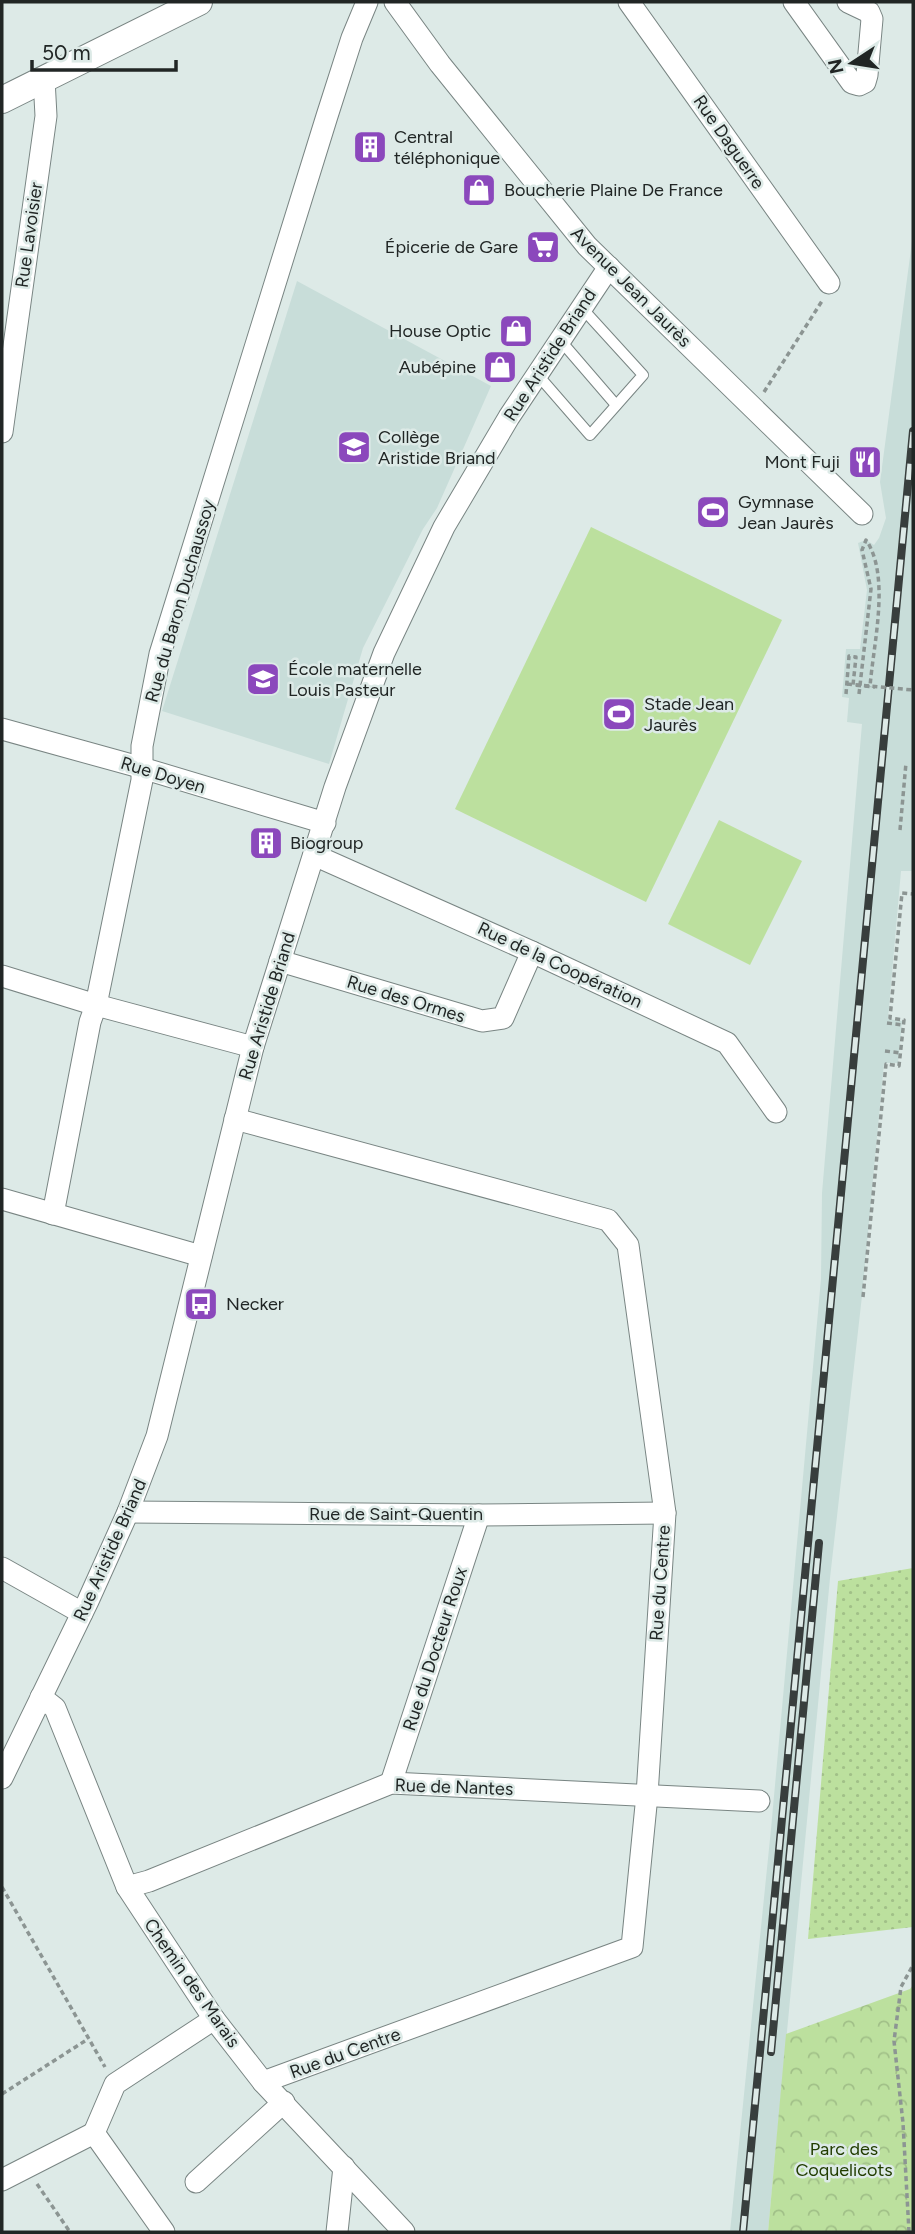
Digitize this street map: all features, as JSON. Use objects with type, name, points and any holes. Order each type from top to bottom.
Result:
[{"type":"street","points":[[3,97],[199,2]]},
{"type":"street","name":"Rue du Baron Duchaussoy","points":[[53,1214],[142,768],[142,746],[160,654],[327,116],[352,38],[368,2]]},
{"type":"street","name":"Rue Daguerre","points":[[629,2],[829,283]]},
{"type":"street","points":[[797,3],[852,83],[859,85],[865,82],[867,75],[872,19],[869,12],[848,2]]},
{"type":"street","name":"Avenue Jean Jaurès","points":[[393,3],[571,227],[862,514]]},
{"type":"street","name":"Rue Lavoisier","points":[[2,432],[46,116],[44,79]]},
{"type":"street","name":"Rue Aristide Briand","points":[[2,1778],[128,1512],[157,1436],[253,1047],[314,855],[384,653],[444,527],[537,374],[609,267]]},
{"type":"street","name":"Rue Doyen","points":[[2,729],[325,822]]},
{"type":"street","name":"Rue de la Coopération","points":[[314,855],[727,1043],[776,1112]]},
{"type":"street","name":"Rue des Ormes","points":[[280,961],[482,1021],[503,1018],[532,952]]},
{"type":"street","points":[[2,976],[253,1047]]},
{"type":"street","name":"Rue du Centre","points":[[235,1119],[608,1220],[628,1245],[665,1513],[647,1795],[632,1947],[263,2082]]},
{"type":"street","points":[[2,1199],[201,1256]]},
{"type":"street","name":"Rue de Saint-Quentin","points":[[128,1512],[479,1515],[665,1513]]},
{"type":"street","name":"Rue du Docteur Roux","points":[[391,1783],[479,1515]]},
{"type":"street","points":[[2,1568],[82,1613]]},
{"type":"street","name":"Chemin des Marais","points":[[41,1697],[55,1708],[127,1887],[214,2020],[263,2082],[404,2232]]},
{"type":"street","name":"Rue de Nantes","points":[[127,1887],[161,1876],[391,1783],[759,1801]]},
{"type":"street","points":[[2,2180],[94,2133],[115,2084],[214,2020]]},
{"type":"street","points":[[196,2182],[284,2102]]},
{"type":"street","points":[[94,2133],[164,2232]]},
{"type":"street","points":[[337,2232],[344,2166]]},
{"type":"lane","points":[[537,374],[590,435],[643,375],[581,307]]},
{"type":"lane","points":[[560,340],[616,405]]},
{"type":"path","points":[[765,391],[825,295],[829,283]]},
{"type":"path","points":[[853,685],[856,657],[849,656],[846,693],[847,684],[853,685],[860,686],[872,687],[880,589],[866,540],[862,550],[871,589],[860,686],[859,694]]},
{"type":"path","points":[[846,684],[913,690]]},
{"type":"path","points":[[900,830],[906,763]]},
{"type":"path","points":[[863,1297],[886,1064],[899,1066],[901,1053],[904,1020],[890,1018],[902,893],[913,894]]},
{"type":"path","points":[[887,1023],[903,1025]]},
{"type":"path","points":[[885,1051],[901,1053]]},
{"type":"path","points":[[2,1887],[115,2084]]},
{"type":"path","points":[[909,2232],[894,2040],[901,1987],[913,1965]]},
{"type":"path","points":[[2,2094],[89,2039]]},
{"type":"path","points":[[26,2168],[69,2232]]},
{"type":"path","points":[[909,2206],[913,2201]]},
{"type":"shaded area","points":[[913,234],[913,871],[901,871],[888,1019],[902,1021],[898,1063],[884,1063],[862,1296],[830,1578],[768,2232],[730,2232],[771,1829],[821,1279],[822,1193],[862,724],[847,722],[849,698],[842,697],[846,649],[860,649],[867,590],[858,543],[866,540],[874,545],[886,518],[880,482]]},
{"type":"shaded area","name":"Collège Aristide Briand","points":[[297,281],[491,386],[437,508],[423,529],[363,648],[329,764],[162,711]]},
{"type":"green space","name":"Stade Jean Jaurès","points":[[591,527],[782,620],[646,902],[455,809]]},
{"type":"green space","points":[[719,820],[802,861],[750,965],[668,924]]},
{"type":"green space","points":[[913,1568],[913,1927],[808,1939],[838,1581]]},
{"type":"green space","name":"Parc des Coquelicots","points":[[913,1985],[913,2232],[768,2232],[786,2034],[910,1989]]},
{"type":"railway","points":[[743,2232],[913,431]]},
{"type":"railway","points":[[771,2052],[819,1543]]},
{"type":"place","name":"Central téléphonique","points":[[370,147]]},
{"type":"place","name":"Boucherie Plaine De France","points":[[479,190]]},
{"type":"place","name":"Épicerie de Gare","points":[[543,247]]},
{"type":"place","name":"House Optic","points":[[516,331]]},
{"type":"place","name":"Aubépine","points":[[500,367]]},
{"type":"place","name":"Collège Aristide Briand","points":[[354,447]]},
{"type":"place","name":"Mont Fuji","points":[[865,462]]},
{"type":"place","name":"Gymnase Jean Jaurès","points":[[713,512]]},
{"type":"place","name":"École maternelle Louis Pasteur","points":[[263,679]]},
{"type":"place","name":"Stade Jean Jaurès","points":[[619,714]]},
{"type":"place","name":"Biogroup","points":[[266,843]]},
{"type":"place","name":"Necker","points":[[201,1304]]}]
